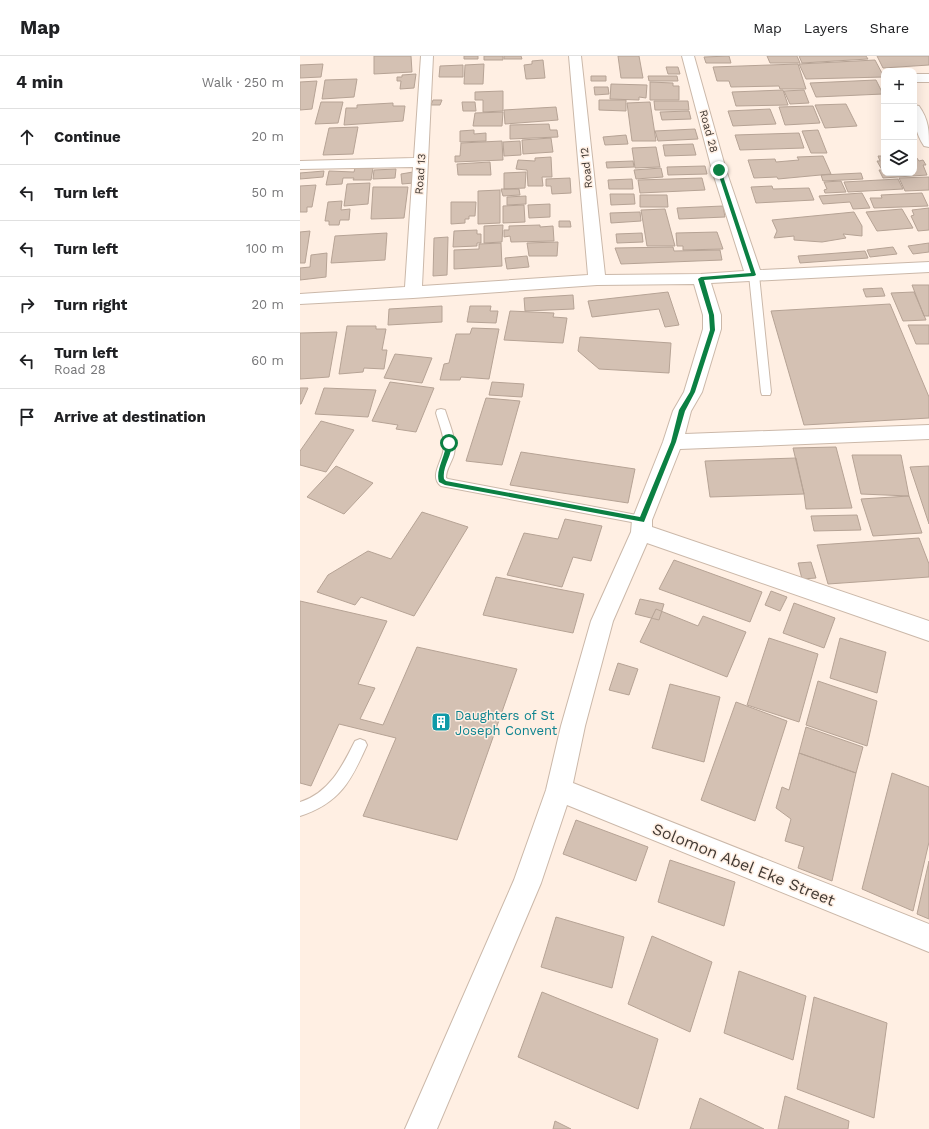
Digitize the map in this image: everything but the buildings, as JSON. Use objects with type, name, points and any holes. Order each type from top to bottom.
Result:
[{"type":"street","name":"Road 13","points":[[413,292],[428,56]]},
{"type":"street","name":"Road 12","points":[[575,56],[597,280]]},
{"type":"street","name":"Road 28","points":[[688,56],[719,170],[754,275]]},
{"type":"street","points":[[917,78],[929,78]]},
{"type":"street","points":[[917,116],[929,143]]},
{"type":"street","points":[[300,165],[421,162]]},
{"type":"street","points":[[300,299],[597,280],[701,279],[754,275],[929,267]]},
{"type":"street","points":[[421,1129],[527,883],[559,790],[573,726],[602,621],[642,526],[674,442],[682,410],[693,392],[712,330],[712,315],[701,279]]},
{"type":"street","points":[[674,442],[929,432]]},
{"type":"street","points":[[642,526],[929,631]]},
{"type":"street","name":"Solomon Abel Eke Street","points":[[559,790],[929,938]]},
{"type":"lane","points":[[754,275],[766,392]]},
{"type":"lane","points":[[441,413],[449,443],[449,451],[440,475],[441,480],[445,483],[642,526]]},
{"type":"lane","points":[[300,810],[320,801],[333,790],[350,765],[360,746]]},
{"type":"place","name":"Daughters of St Joseph Convent","points":[[441,722]]},
{"type":"route","points":[[449,443],[449,451],[440,475],[441,480],[445,483],[642,520],[674,442],[682,410],[693,392],[712,330],[712,315],[701,279],[754,275],[719,170]]}]
